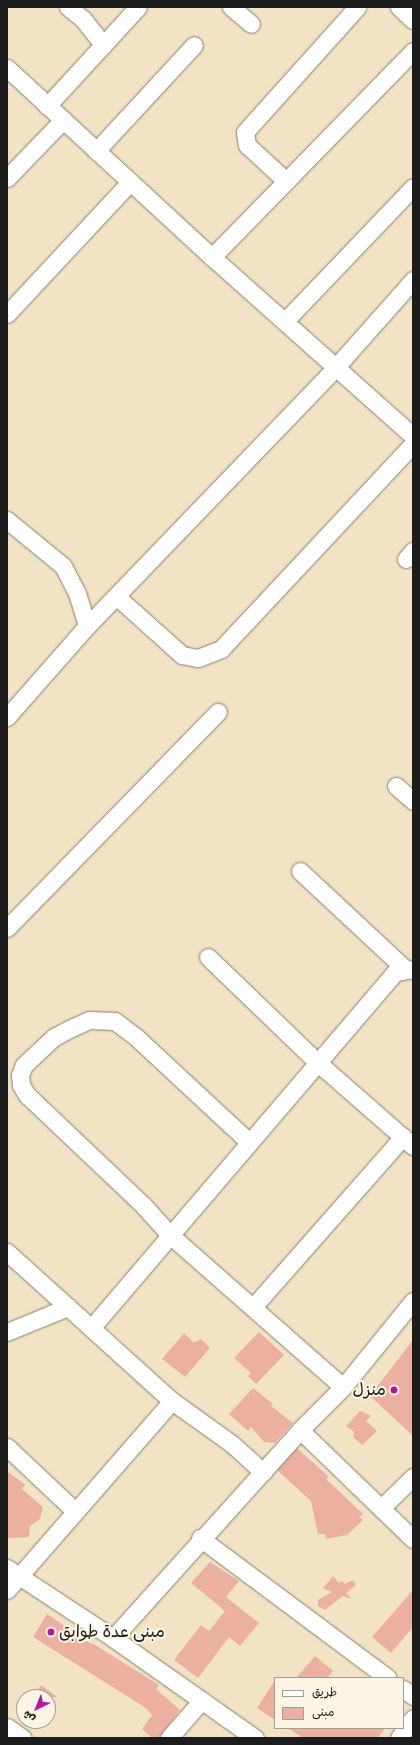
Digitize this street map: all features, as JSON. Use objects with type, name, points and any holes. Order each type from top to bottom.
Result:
[{"type":"street","points":[[68,7],[83,18],[103,45]]},
{"type":"street","points":[[47,106],[138,7]]},
{"type":"street","points":[[231,7],[251,24]]},
{"type":"street","points":[[286,182],[246,145],[245,132],[357,7]]},
{"type":"street","points":[[399,7],[413,20]]},
{"type":"street","points":[[96,151],[194,45]]},
{"type":"street","points":[[212,257],[413,50]]},
{"type":"street","points":[[7,68],[212,257],[413,436]]},
{"type":"street","points":[[7,178],[63,120]]},
{"type":"street","points":[[7,314],[130,182]]},
{"type":"street","points":[[285,321],[413,187]]},
{"type":"street","points":[[7,717],[87,626],[335,368],[413,280]]},
{"type":"street","points":[[116,596],[182,655],[198,658],[221,649],[413,444]]},
{"type":"street","points":[[7,520],[63,566],[77,593],[87,626]]},
{"type":"street","points":[[7,928],[218,712]]},
{"type":"street","points":[[396,786],[413,801]]},
{"type":"street","points":[[300,871],[409,969]]},
{"type":"street","points":[[208,957],[317,1062],[408,1142],[253,1307]]},
{"type":"street","points":[[92,1327],[395,972],[409,969]]},
{"type":"street","points":[[249,1142],[136,1037],[115,1021],[89,1020],[54,1037],[24,1065],[20,1075],[21,1085],[27,1095],[139,1200],[170,1235],[343,1387]]},
{"type":"street","points":[[10,1260],[92,1327],[172,1401],[226,1439],[263,1472]]},
{"type":"street","points":[[113,1638],[200,1538],[263,1472],[300,1430],[343,1387],[412,1306]]},
{"type":"street","points":[[7,1332],[68,1307]]},
{"type":"street","points":[[7,1590],[13,1572],[76,1511],[172,1401]]},
{"type":"street","points":[[300,1430],[413,1539]]},
{"type":"street","points":[[7,1447],[76,1511]]},
{"type":"street","points":[[381,1508],[413,1477]]},
{"type":"street","points":[[200,1538],[387,1677]]},
{"type":"street","points":[[13,1572],[113,1638],[255,1738]]},
{"type":"street","points":[[404,1690],[413,1696]]},
{"type":"street","points":[[169,1738],[202,1700]]},
{"type":"street","points":[[399,1738],[413,1718]]},
{"type":"street","points":[[7,1727],[23,1738]]},
{"type":"building","points":[[259,1332],[284,1355],[256,1384],[248,1376],[251,1373],[234,1358]]},
{"type":"building","points":[[184,1333],[194,1343],[201,1339],[210,1348],[185,1377],[162,1359]]},
{"type":"building","name":"منزل","points":[[413,1340],[413,1436],[370,1396]]},
{"type":"building","points":[[253,1388],[273,1404],[271,1406],[293,1423],[275,1443],[264,1442],[251,1427],[248,1431],[229,1414]]},
{"type":"building","name":"منزل","points":[[360,1411],[371,1416],[366,1421],[377,1431],[362,1445],[353,1437],[354,1432],[346,1426]]},
{"type":"building","points":[[297,1448],[328,1476],[327,1480],[363,1514],[359,1517],[363,1520],[347,1535],[326,1539],[325,1534],[318,1534],[311,1501],[277,1470]]},
{"type":"building","points":[[7,1471],[25,1485],[22,1489],[43,1507],[40,1519],[30,1526],[29,1537],[7,1538]]},
{"type":"building","points":[[210,1562],[239,1581],[226,1597],[259,1623],[240,1646],[229,1637],[198,1678],[174,1660],[201,1625],[209,1631],[225,1611],[191,1583]]},
{"type":"building","points":[[333,1576],[339,1583],[342,1581],[345,1584],[353,1580],[356,1585],[346,1593],[351,1599],[343,1596],[325,1610],[318,1606],[318,1600],[332,1592],[323,1588]]},
{"type":"building","points":[[413,1590],[413,1627],[391,1653],[372,1637]]},
{"type":"building","points":[[47,1614],[91,1644],[92,1643],[159,1685],[156,1689],[180,1710],[159,1738],[152,1738],[142,1729],[152,1715],[146,1708],[33,1637]]},
{"type":"building","points":[[315,1656],[333,1671],[328,1677],[297,1677]]},
{"type":"building","points":[[274,1682],[274,1719],[257,1708]]},
{"type":"building","points":[[41,1685],[46,1689],[39,1689]]},
{"type":"building","points":[[290,1729],[384,1729],[378,1738],[303,1738]]},
{"type":"place","name":"منزل","points":[[394,1390]]},
{"type":"place","name":"مبنى عدة طوابق","points":[[51,1632]]}]
